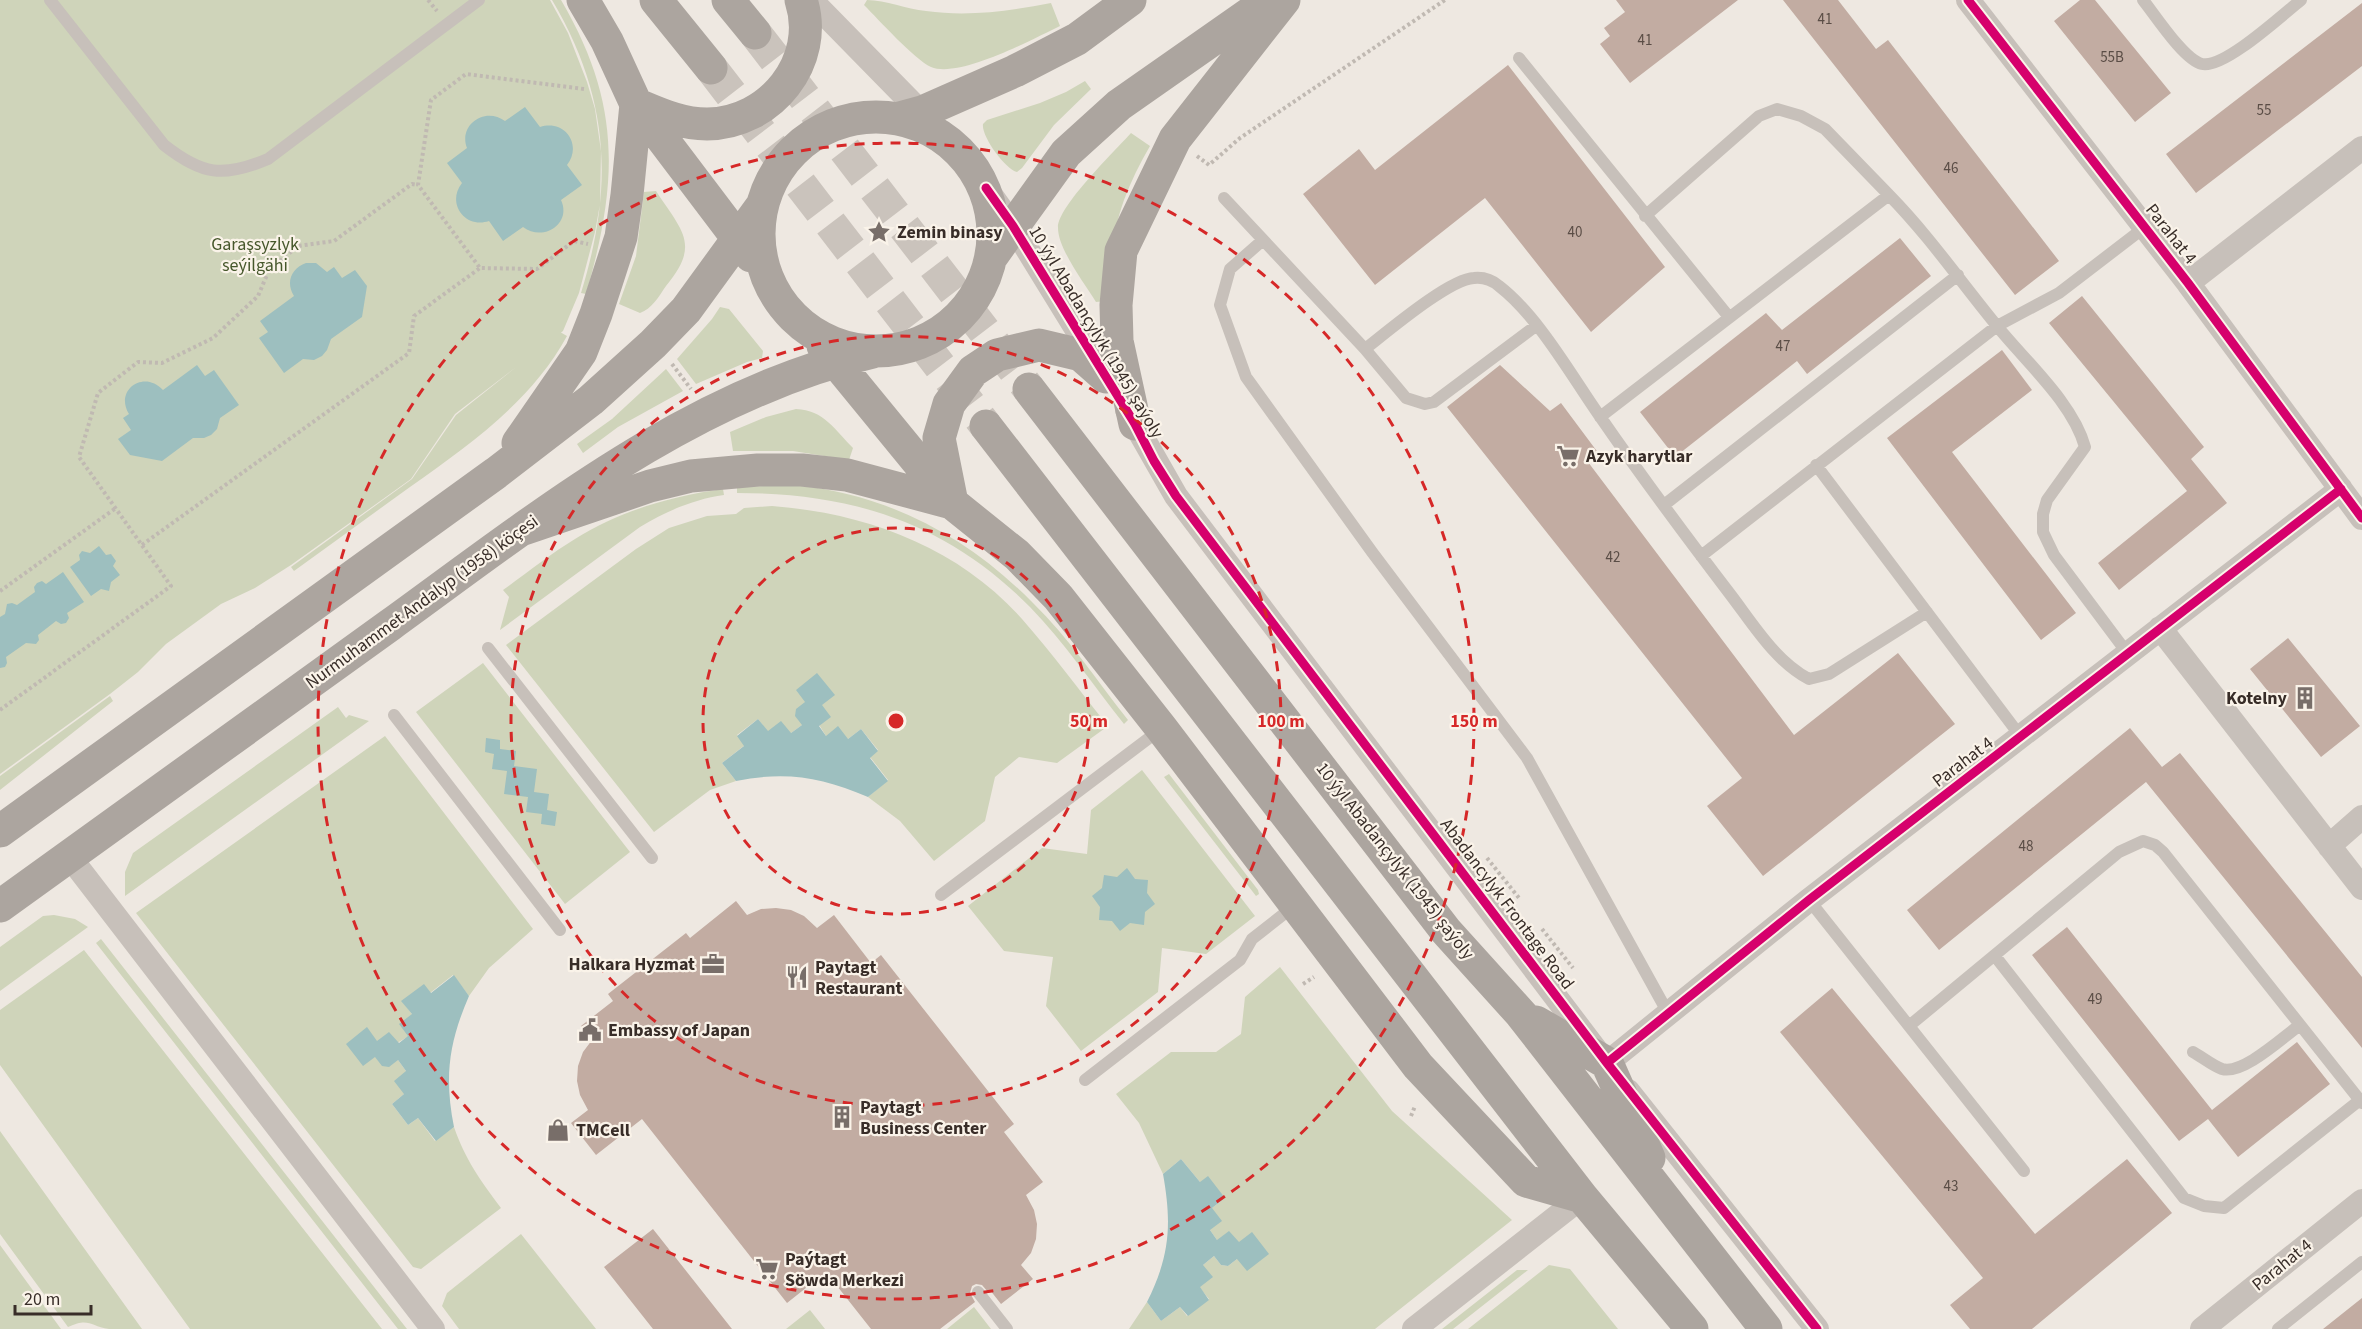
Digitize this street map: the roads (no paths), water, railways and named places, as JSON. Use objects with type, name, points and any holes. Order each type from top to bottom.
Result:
[{"type":"main road","points":[[583,0],[608,41],[636,104],[738,239],[786,310],[815,335],[952,503],[1017,555],[1058,597],[1162,729],[1418,1066],[1526,1181],[1582,1197]]},
{"type":"main road","points":[[656,0],[711,68]]},
{"type":"main road","points":[[728,0],[755,33]]},
{"type":"main road","points":[[636,104],[691,123],[709,124],[731,121],[752,113],[770,101],[794,74],[802,56],[804,9],[801,0]]},
{"type":"main road","points":[[0,831],[496,474],[591,400],[686,310],[761,207],[775,173],[798,145],[829,126],[865,117],[911,115],[1015,72],[1077,39],[1130,0]]},
{"type":"main road","points":[[992,256],[1066,153],[1119,105],[1269,0]]},
{"type":"main road","points":[[1135,424],[1117,342],[1116,305],[1120,251],[1175,140],[1284,0]]},
{"type":"main road","points":[[496,474],[567,376],[581,352],[596,314],[621,237],[636,104]]},
{"type":"main road","points":[[911,115],[955,147],[974,169],[986,188],[992,219],[992,256]]},
{"type":"main road","points":[[761,207],[758,243],[767,279]]},
{"type":"main road","name":"Nurmuhammet Andalyp (1958) köçesi","points":[[0,906],[521,530],[633,454],[716,409],[834,361],[924,342],[955,321],[979,292],[992,256]]},
{"type":"main road","points":[[815,335],[850,349],[873,352]]},
{"type":"main road","points":[[952,503],[939,438],[949,404],[973,371],[997,355],[1039,345],[1081,355],[1106,377]]},
{"type":"main road","name":"10 ýyl Abadançylyk (1945) şaýoly","points":[[1029,389],[1446,931],[1521,1014],[1766,1329]]},
{"type":"main road","points":[[986,426],[1582,1197],[1692,1329]]},
{"type":"main road","points":[[521,530],[650,486],[691,476],[758,470],[802,470],[847,475],[952,503]]},
{"type":"main road","points":[[1521,1014],[1607,1063],[1669,1204]]},
{"type":"street","points":[[811,0],[911,115]]},
{"type":"street","name":"Parahat 4","points":[[1971,1],[2188,283],[2362,518]]},
{"type":"street","name":"Parahat 4","points":[[2188,283],[2362,148]]},
{"type":"street","name":"10 ýyl Abadançylyk (1945) şaýoly","points":[[986,188],[1013,226],[1135,424],[1176,496]]},
{"type":"street","name":"Parahat 4","points":[[1607,1063],[1809,900],[2341,489]]},
{"type":"street","name":"Abadancylyk Frontage Road","points":[[1176,496],[1607,1063],[1816,1329]]},
{"type":"street","points":[[2160,628],[2362,888]]},
{"type":"street","points":[[2329,846],[2362,818]]},
{"type":"street","points":[[69,856],[433,1329]]},
{"type":"street","points":[[1414,1329],[1582,1197]]},
{"type":"street","name":"Parahat 4","points":[[2202,1329],[2362,1201]]},
{"type":"lane","points":[[50,0],[164,145],[186,162],[207,170],[227,171],[246,169],[268,159],[479,0]]},
{"type":"lane","points":[[2143,0],[2177,45],[2200,64],[2213,65],[2228,58],[2301,0]]},
{"type":"lane","points":[[1519,58],[1729,317]]},
{"type":"lane","points":[[1645,216],[1759,116],[1777,109],[1801,116],[1825,129],[1922,229],[1997,326],[2064,406],[2081,433],[2085,447],[2048,500],[2043,514],[2043,532],[2054,555],[2072,581],[2128,654]]},
{"type":"lane","points":[[1600,417],[1889,195]]},
{"type":"lane","points":[[1224,198],[1365,349],[1406,398],[1425,404],[1434,402],[1537,325]]},
{"type":"lane","points":[[1701,556],[1997,326],[2058,293],[2145,227]]},
{"type":"lane","points":[[1263,240],[1230,269],[1220,305],[1246,376],[1372,552],[1527,758],[1668,1013]]},
{"type":"lane","points":[[1664,505],[1958,275]]},
{"type":"lane","points":[[1365,349],[1447,288],[1472,278],[1487,279],[1500,286],[1537,325],[1600,417],[1701,556],[1768,644],[1792,670],[1809,679],[1829,674],[1927,612]]},
{"type":"lane","points":[[1816,465],[2021,737]]},
{"type":"lane","points":[[488,648],[652,858]]},
{"type":"lane","points":[[393,715],[560,930]]},
{"type":"lane","points":[[941,895],[1162,729]]},
{"type":"lane","points":[[1909,1026],[2119,852],[2143,841],[2155,845],[2163,852],[2361,1102],[2224,1208],[2204,1206],[2184,1198],[1995,956]]},
{"type":"lane","points":[[1809,900],[2024,1171]]},
{"type":"lane","points":[[1086,1080],[1240,960],[1252,939],[1295,905]]},
{"type":"lane","points":[[2193,1052],[2224,1069],[2246,1065],[2300,1025]]},
{"type":"lane","points":[[2278,1329],[2362,1262]]},
{"type":"lane","points":[[978,1292],[1007,1329]]},
{"type":"water","points":[[525,107],[540,127],[549,125],[557,127],[568,135],[573,149],[567,165],[582,185],[561,200],[563,216],[554,228],[539,232],[523,227],[503,241],[489,221],[472,221],[460,213],[456,198],[462,183],[447,163],[467,148],[466,132],[475,120],[489,116],[505,121]]},
{"type":"water","points":[[306,263],[316,263],[327,272],[334,267],[342,278],[355,270],[367,286],[362,317],[331,339],[322,356],[314,360],[303,359],[284,373],[259,338],[268,332],[260,321],[294,296],[290,286],[291,276],[297,268]]},
{"type":"water","points":[[197,365],[205,376],[214,370],[239,405],[220,418],[217,429],[211,435],[204,438],[193,438],[162,461],[130,455],[118,439],[131,430],[123,418],[129,414],[125,405],[128,390],[140,382],[148,382],[163,390]]},
{"type":"water","points":[[99,546],[106,555],[111,554],[116,561],[113,566],[120,575],[111,582],[109,591],[101,589],[91,596],[70,567],[80,560],[79,555],[82,551],[90,553]]},
{"type":"water","points":[[63,572],[84,602],[67,613],[69,618],[66,623],[61,624],[56,621],[38,635],[39,640],[36,644],[26,643],[6,657],[5,667],[0,668],[0,617],[5,614],[7,604],[17,605],[35,592],[34,587],[37,583],[42,581],[46,584]]},
{"type":"water","points":[[817,673],[835,695],[822,705],[831,717],[819,726],[826,736],[838,726],[848,739],[861,729],[878,751],[870,758],[888,781],[868,797],[835,785],[787,776],[736,781],[722,763],[744,746],[737,736],[758,719],[768,731],[781,721],[791,733],[802,725],[795,716],[796,709],[805,702],[796,690]]},
{"type":"water","points":[[486,738],[500,740],[500,749],[516,751],[514,766],[537,769],[534,792],[549,794],[547,810],[557,812],[555,826],[541,824],[542,814],[526,812],[528,797],[504,794],[507,771],[492,769],[494,754],[485,752]]},
{"type":"water","points":[[1127,868],[1135,879],[1148,880],[1147,893],[1155,904],[1145,912],[1144,925],[1130,923],[1120,931],[1112,921],[1099,920],[1100,907],[1092,896],[1102,888],[1104,875],[1117,877]]},
{"type":"water","points":[[454,975],[469,996],[457,1029],[450,1060],[449,1092],[454,1127],[436,1141],[418,1118],[408,1125],[392,1104],[404,1094],[394,1081],[406,1071],[398,1060],[389,1067],[382,1066],[375,1057],[363,1066],[346,1044],[367,1027],[377,1041],[389,1032],[399,1043],[408,1036],[399,1024],[412,1014],[401,1001],[424,984],[431,993]]},
{"type":"water","points":[[1181,1159],[1200,1182],[1208,1176],[1225,1198],[1212,1208],[1222,1221],[1210,1230],[1217,1240],[1229,1231],[1239,1242],[1252,1232],[1269,1254],[1247,1271],[1237,1259],[1228,1266],[1221,1265],[1214,1256],[1203,1265],[1213,1277],[1200,1287],[1209,1300],[1188,1316],[1180,1307],[1161,1321],[1147,1302],[1160,1270],[1167,1240],[1168,1209],[1163,1174]]},
{"type":"tunnel","points":[[755,33],[1029,389]]},
{"type":"tunnel","points":[[711,68],[986,426]]},
{"type":"place","name":"Zemin binasy","points":[[879,232]]},
{"type":"place","name":"Azyk harytlar","points":[[1568,456]]},
{"type":"place","name":"Kotelny","points":[[2305,698]]},
{"type":"place","name":"Halkara Hyzmat","points":[[713,964]]},
{"type":"place","name":"Paytagt Restaurant","points":[[797,977]]},
{"type":"place","name":"Embassy of Japan","points":[[590,1030]]},
{"type":"place","name":"Paytagt Business Center","points":[[842,1117]]},
{"type":"place","name":"TMCell","points":[[558,1130]]},
{"type":"place","name":"Paýtagt Söwda Merkezi","points":[[767,1269]]},
{"type":"park label","name":"Garaşsyzlyk seýilgähi","points":[[255,254]]}]
